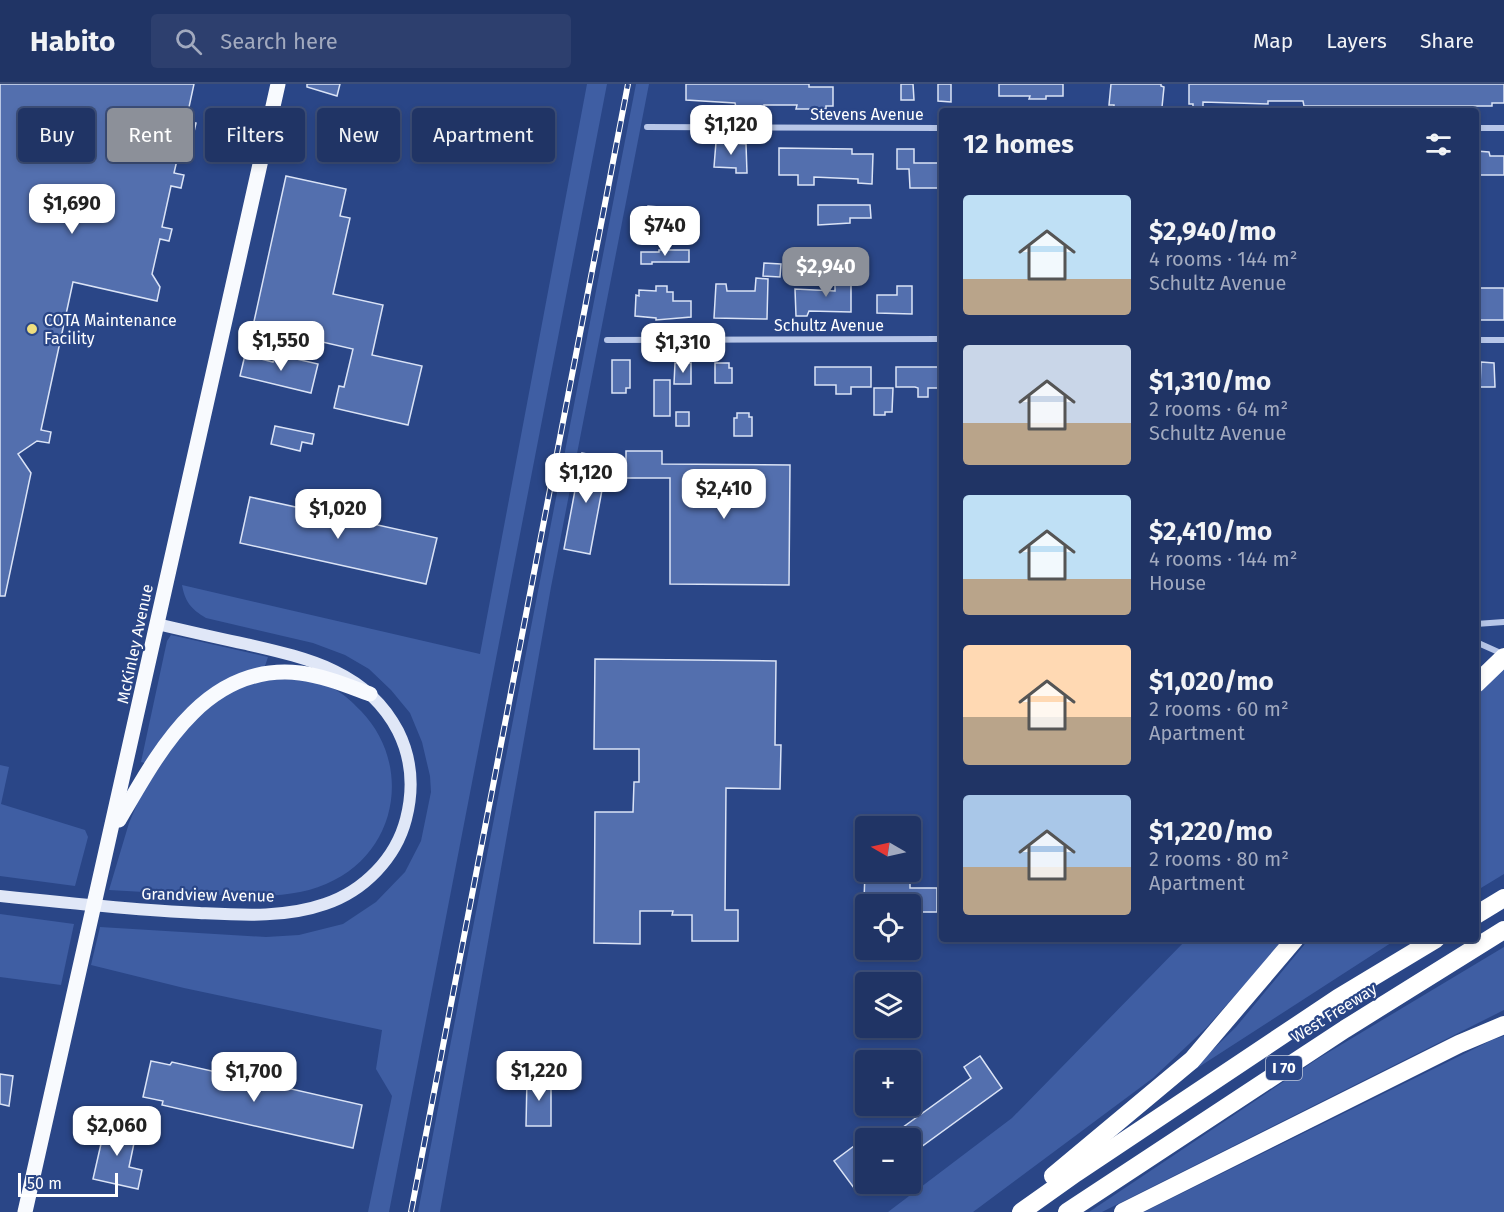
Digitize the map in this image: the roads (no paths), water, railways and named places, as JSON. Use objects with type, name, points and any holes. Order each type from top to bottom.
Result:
[{"type":"highway","points":[[1479,681],[1504,656]]},
{"type":"highway","points":[[1479,913],[1504,898]]},
{"type":"highway","name":"West Freeway","points":[[1067,1212],[1345,1029],[1504,930]]},
{"type":"highway","points":[[1010,1212],[1192,1060],[1292,942]]},
{"type":"highway","name":"West Freeway","points":[[1022,1212],[1076,1173],[1338,998],[1431,942]]},
{"type":"highway","points":[[1124,1212],[1459,1044],[1504,1024]]},
{"type":"main road","name":"McKinley Avenue","points":[[26,1212],[278,84]]},
{"type":"main road","name":"Grandview Avenue","points":[[0,896],[143,910],[271,915],[288,913],[324,905],[339,899],[369,880],[383,864],[399,839],[406,820],[412,787],[405,747],[390,716],[370,694],[337,671],[315,662],[157,624]]},
{"type":"main road","points":[[110,835],[149,768],[182,724],[193,712],[222,690],[240,680],[260,674],[279,672],[301,674],[336,682],[370,694]]},
{"type":"street","name":"Stevens Avenue","points":[[647,127],[939,128]]},
{"type":"street","points":[[1479,128],[1504,128]]},
{"type":"street","name":"Schultz Avenue","points":[[607,340],[939,339]]},
{"type":"street","points":[[1479,340],[1504,340]]},
{"type":"street","points":[[1479,624],[1504,622]]},
{"type":"street","points":[[1479,644],[1504,656]]},
{"type":"railway","points":[[411,1212],[628,84]]},
{"type":"place","name":"COTA Maintenance Facility","points":[[32,329]]}]
